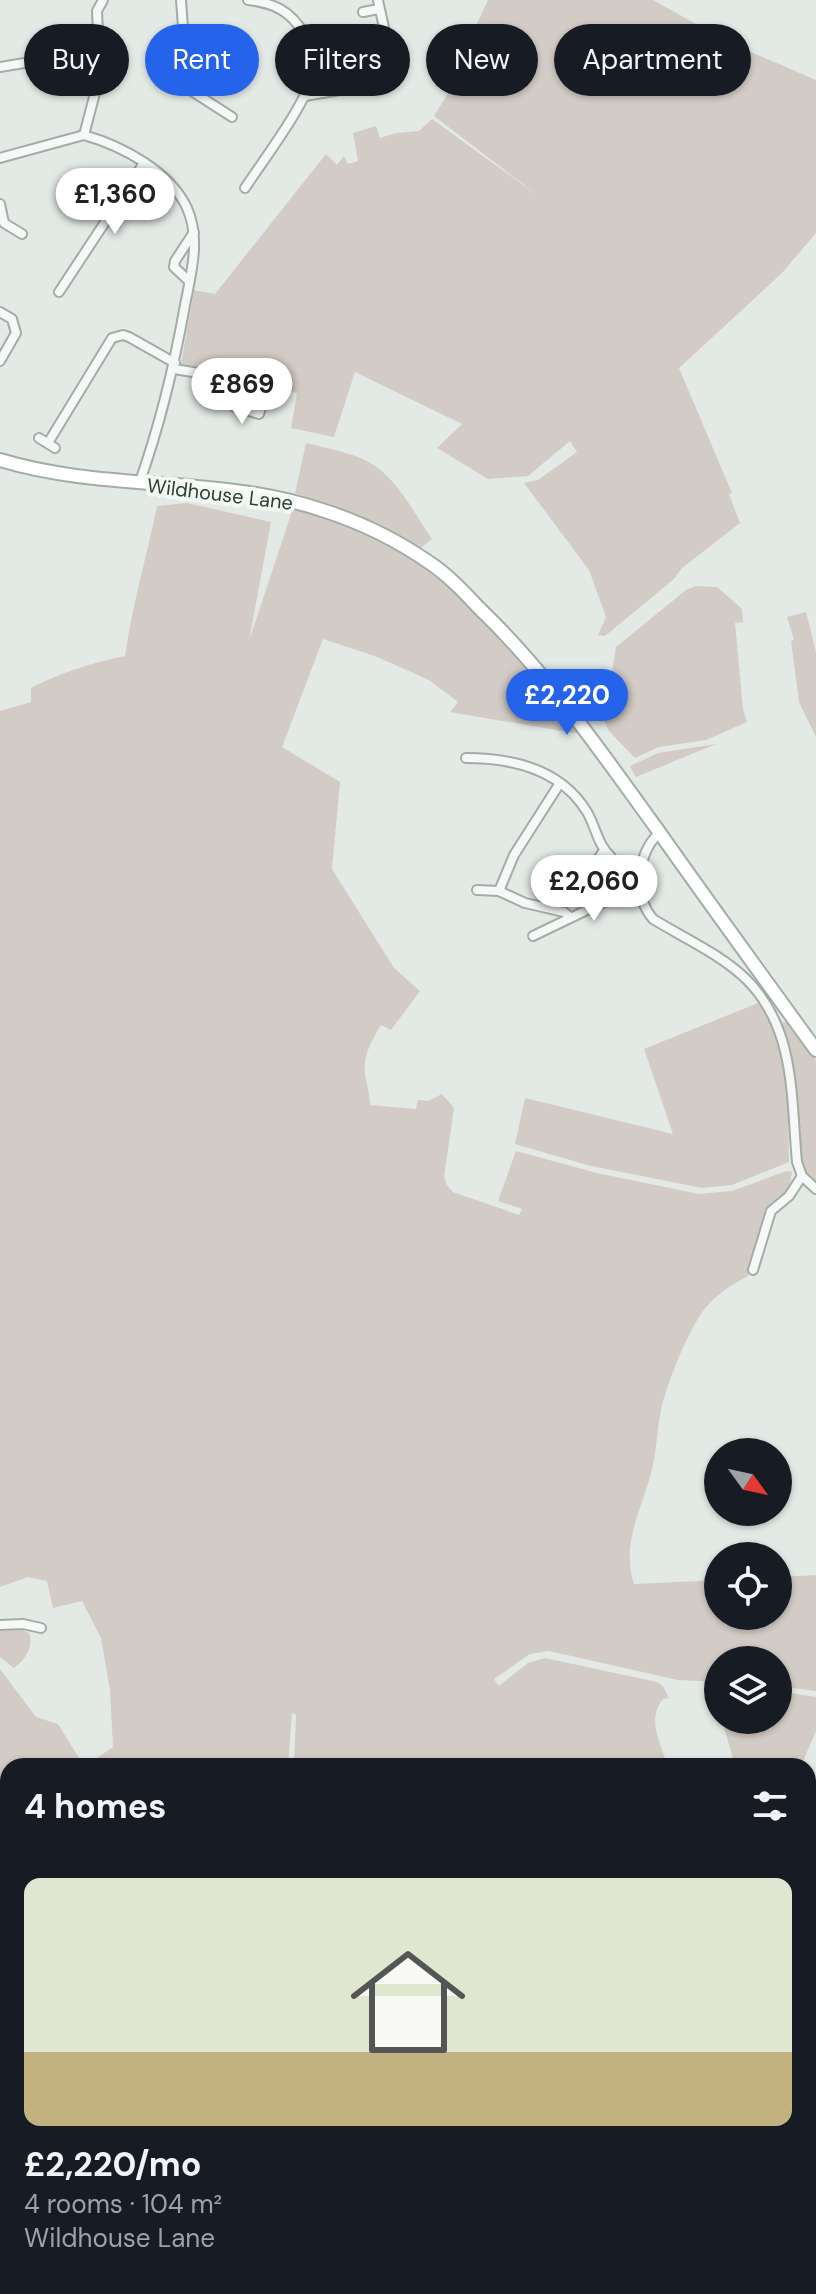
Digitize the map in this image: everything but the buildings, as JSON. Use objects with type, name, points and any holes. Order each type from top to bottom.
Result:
[{"type":"main road","name":"Wildhouse Lane","points":[[0,460],[59,474],[139,484],[207,488],[296,502],[349,519],[398,542],[432,564],[534,664],[816,1050]]},
{"type":"street","points":[[84,135],[100,74],[97,11],[103,0]]},
{"type":"street","points":[[181,0],[183,24]]},
{"type":"street","points":[[248,0],[274,4],[299,24]]},
{"type":"street","points":[[363,12],[379,4],[382,24]]},
{"type":"street","points":[[0,67],[24,63]]},
{"type":"street","points":[[199,96],[232,117]]},
{"type":"street","points":[[245,188],[305,96]]},
{"type":"street","points":[[0,158],[84,135],[144,163],[174,188],[187,209],[194,231],[194,256],[162,417],[139,484]]},
{"type":"street","points":[[59,292],[144,163]]},
{"type":"street","points":[[0,204],[4,223],[22,234]]},
{"type":"street","points":[[189,281],[174,267],[194,231]]},
{"type":"street","points":[[0,312],[12,319],[16,333],[0,361]]},
{"type":"street","points":[[47,443],[112,338],[129,337],[174,366],[267,389],[259,414],[235,407],[242,383]]},
{"type":"street","points":[[466,758],[497,759],[541,771],[579,800],[607,854],[589,874],[590,907]]},
{"type":"street","points":[[499,891],[514,855],[560,783]]},
{"type":"street","points":[[659,833],[649,842],[641,870],[644,908],[653,919],[747,980],[776,1019],[788,1061],[797,1162],[802,1176],[816,1189]]},
{"type":"street","points":[[533,936],[641,884]]},
{"type":"street","points":[[477,890],[499,891],[525,903],[564,912],[570,917]]},
{"type":"street","points":[[753,1270],[771,1211],[789,1196],[802,1176]]},
{"type":"street","points":[[0,1625],[23,1624],[41,1628]]},
{"type":"shaded area","points":[[488,0],[653,0],[696,24],[554,24],[554,96],[751,96],[751,52],[816,80],[816,233],[781,274],[679,368],[732,493],[729,494],[740,523],[682,568],[674,579],[605,636],[598,635],[606,617],[589,570],[524,483],[538,480],[577,452],[570,441],[528,476],[488,479],[437,448],[462,424],[355,372],[334,437],[291,428],[297,393],[181,364],[194,290],[215,294],[326,154],[337,165],[344,156],[348,164],[358,161],[353,133],[376,126],[380,138],[419,131],[432,119],[541,198],[434,116],[446,96],[538,96],[538,24],[477,24]]},
{"type":"shaded area","points":[[306,443],[352,455],[377,468],[404,496],[432,539],[421,548],[360,516],[295,493]]},
{"type":"shaded area","points":[[187,503],[271,522],[249,641],[293,508],[346,524],[382,541],[447,586],[504,642],[580,734],[450,712],[458,702],[429,680],[375,656],[323,639],[282,747],[340,782],[332,869],[394,968],[420,991],[391,1030],[381,1025],[371,1042],[365,1067],[370,1105],[416,1109],[418,1100],[428,1101],[442,1094],[454,1108],[444,1177],[453,1192],[519,1215],[522,1209],[498,1201],[516,1151],[597,1173],[699,1194],[732,1191],[786,1171],[792,1172],[789,1190],[768,1209],[748,1276],[723,1292],[706,1308],[695,1323],[678,1360],[664,1400],[653,1465],[631,1539],[630,1569],[634,1584],[704,1581],[704,1630],[792,1630],[792,1576],[816,1575],[816,1691],[792,1688],[792,1646],[704,1646],[704,1681],[678,1680],[549,1651],[530,1654],[494,1679],[499,1686],[528,1663],[545,1658],[657,1682],[669,1698],[663,1699],[658,1707],[655,1723],[665,1758],[294,1758],[296,1715],[292,1713],[289,1758],[97,1758],[113,1747],[110,1690],[101,1638],[82,1601],[53,1608],[47,1581],[28,1577],[0,1587],[0,711],[31,702],[31,688],[54,677],[125,656],[157,506]]},
{"type":"shaded area","points":[[696,586],[717,587],[742,609],[743,622],[735,623],[743,709],[747,722],[706,740],[659,747],[635,758],[609,731],[604,720],[616,647],[686,590]]},
{"type":"shaded area","points":[[806,612],[816,652],[816,737],[799,702],[791,641],[794,640],[787,617]]},
{"type":"shaded area","points":[[716,744],[636,777],[630,766],[658,753]]},
{"type":"shaded area","points":[[758,1003],[772,1023],[787,1068],[789,1162],[732,1185],[702,1188],[591,1166],[515,1144],[525,1098],[673,1134],[644,1049]]},
{"type":"shaded area","points":[[787,1020],[816,1060],[816,1185],[806,1170],[801,1154],[794,1070],[781,1024]]},
{"type":"shaded area","points":[[20,1629],[29,1633],[30,1644],[25,1657],[14,1668],[0,1657],[0,1631]]},
{"type":"shaded area","points":[[0,1669],[36,1717],[58,1724],[79,1758],[0,1758]]},
{"type":"shaded area","points":[[792,1693],[816,1697],[816,1731],[804,1758],[733,1758],[726,1734],[792,1734]]}]
